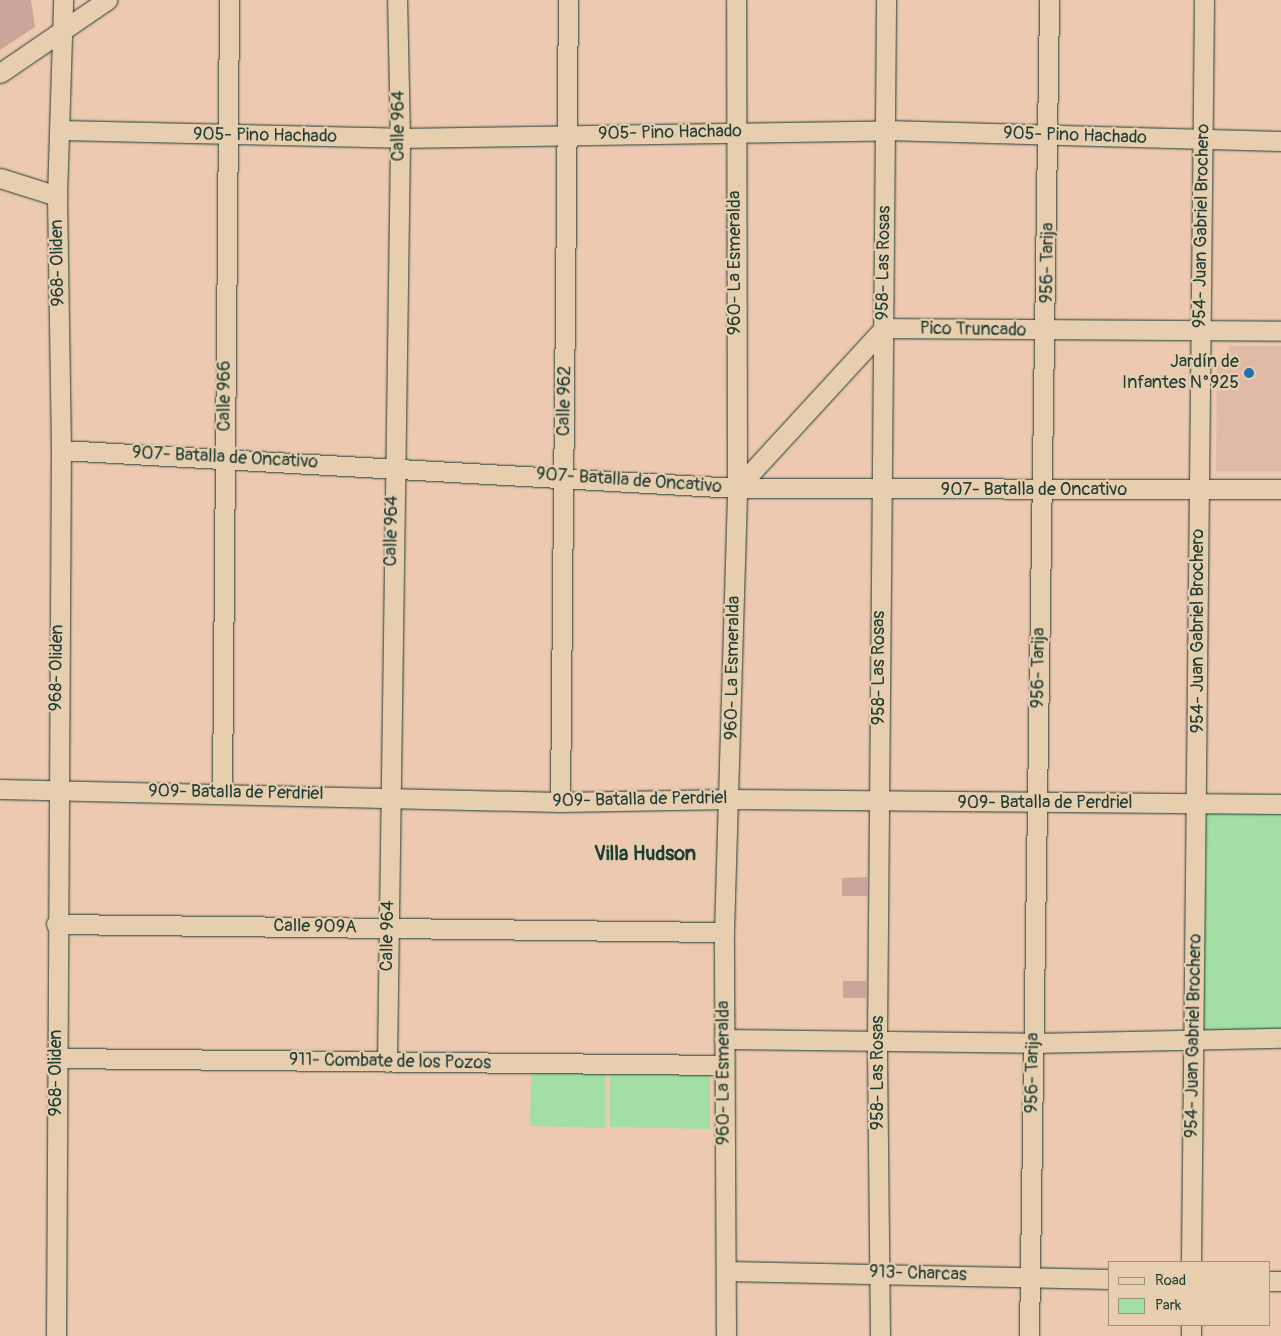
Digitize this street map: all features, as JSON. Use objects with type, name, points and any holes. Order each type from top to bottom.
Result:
[{"type":"street","name":"968- Oliden","points":[[56,1336],[55,791],[60,450],[57,196],[63,0]]},
{"type":"street","points":[[0,73],[106,0]]},
{"type":"street","name":"Calle 966","points":[[222,792],[229,0]]},
{"type":"street","name":"Calle 964","points":[[387,1062],[393,466],[400,138],[397,0]]},
{"type":"street","name":"Calle 962","points":[[560,802],[568,0]]},
{"type":"street","name":"960- La Esmeralda","points":[[726,1336],[723,1065],[724,932],[731,798],[737,488],[734,132],[736,0]]},
{"type":"street","name":"958- Las Rosas","points":[[880,1336],[878,1038],[880,489],[884,328],[886,0]]},
{"type":"street","name":"956- Tarija","points":[[1030,1336],[1042,491],[1047,331],[1049,0]]},
{"type":"street","name":"954- Juan Gabriel Brochero","points":[[1191,1261],[1198,803],[1204,0]]},
{"type":"street","name":"905- Pino Hachado","points":[[60,130],[227,136],[400,138],[885,130],[1204,141],[1281,141]]},
{"type":"street","points":[[0,178],[57,196]]},
{"type":"street","points":[[737,488],[871,337],[884,328]]},
{"type":"street","name":"Pico Truncado","points":[[884,328],[1047,331],[1281,331]]},
{"type":"street","name":"907- Batalla de Oncativo","points":[[60,450],[393,466],[737,488],[1042,491],[1281,489]]},
{"type":"street","name":"909- Batalla de Perdriel","points":[[0,788],[55,791],[222,792],[560,802],[731,798],[879,803],[1281,804]]},
{"type":"street","name":"Calle 909A","points":[[56,924],[724,932]]},
{"type":"street","points":[[724,1038],[878,1038],[1033,1043],[1193,1038],[1281,1038]]},
{"type":"street","name":"911- Combate de los Pozos","points":[[56,1058],[723,1065]]},
{"type":"street","name":"913- Charcas","points":[[726,1271],[880,1271],[1030,1278],[1108,1279]]},
{"type":"shaded area","points":[[1231,346],[1281,346],[1281,471],[1216,471],[1217,361]]},
{"type":"green space","points":[[1202,808],[1281,809],[1281,1032],[1198,1032]]},
{"type":"green space","points":[[531,1070],[605,1072],[605,1128],[530,1126]]},
{"type":"green space","points":[[610,1073],[710,1076],[710,1129],[610,1127]]},
{"type":"building","points":[[0,0],[31,0],[35,27],[0,50]]},
{"type":"building","points":[[867,877],[867,896],[842,896],[842,878]]},
{"type":"building","points":[[843,981],[866,981],[866,998],[843,998]]},
{"type":"place","name":"Jardín de Infantes N°925","points":[[1249,373]]},
{"type":"district","name":"Villa Hudson","points":[[645,853]]}]
